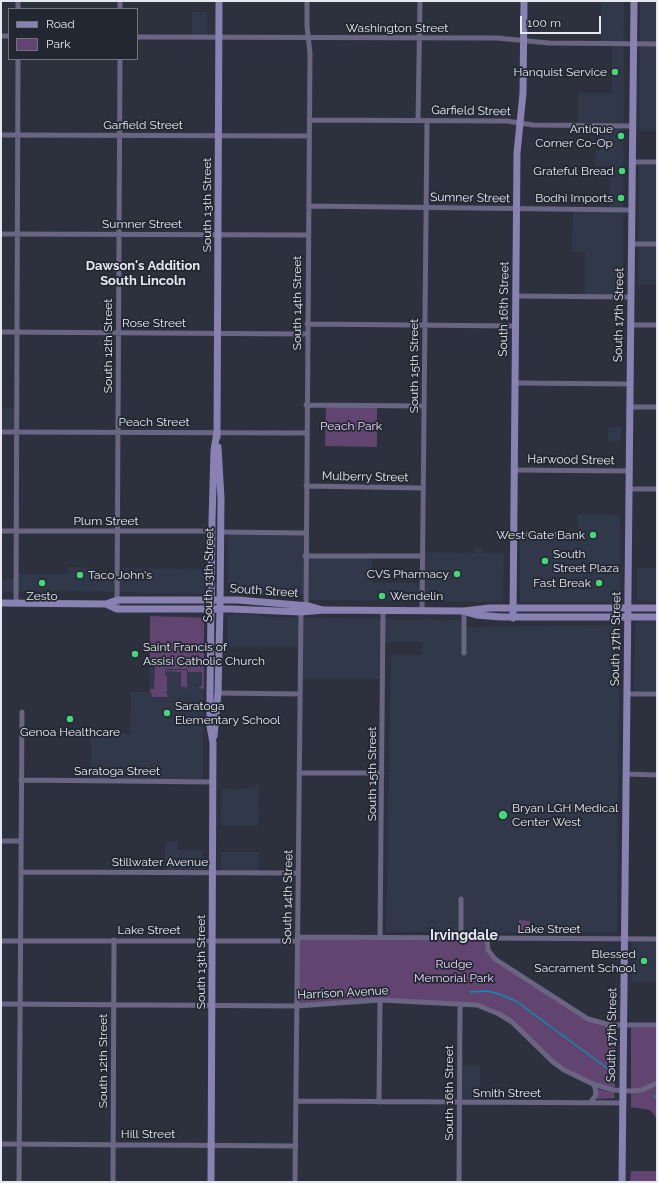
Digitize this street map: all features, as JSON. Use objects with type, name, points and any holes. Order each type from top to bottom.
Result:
[{"type":"main road","name":"South 13th Street","points":[[211,1182],[213,743],[218,693],[221,532],[221,498],[217,432],[219,1]]},
{"type":"main road","name":"South 16th Street","points":[[513,618],[517,143],[523,93],[524,1]]},
{"type":"main road","name":"South 17th Street","points":[[622,1182],[628,471],[634,1]]},
{"type":"main road","name":"South 13th Street","points":[[213,743],[210,726],[211,599],[214,450],[217,432]]},
{"type":"main road","name":"South Street","points":[[1,603],[106,604],[117,600],[220,599],[306,606],[324,610]]},
{"type":"main road","name":"South Street","points":[[106,604],[117,609],[220,608],[301,612],[324,610],[464,611],[476,609],[513,608],[657,608]]},
{"type":"main road","name":"South Street","points":[[464,611],[489,616],[513,618],[657,617]]},
{"type":"street","name":"South 14th Street","points":[[306,606],[305,532],[309,206],[307,1]]},
{"type":"street","points":[[418,121],[420,1]]},
{"type":"street","name":"Washington Street","points":[[138,37],[219,36],[308,38],[496,38],[549,43],[657,44]]},
{"type":"street","points":[[16,603],[18,60]]},
{"type":"street","name":"South 12th Street","points":[[117,609],[120,60]]},
{"type":"street","name":"Garfield Street","points":[[309,120],[507,121],[533,125],[632,126]]},
{"type":"street","name":"South 15th Street","points":[[422,611],[427,121]]},
{"type":"street","name":"Garfield Street","points":[[1,134],[309,136]]},
{"type":"street","points":[[632,162],[657,162]]},
{"type":"street","name":"Sumner Street","points":[[309,206],[631,210]]},
{"type":"street","name":"Sumner Street","points":[[1,234],[308,235]]},
{"type":"street","points":[[631,244],[657,244]]},
{"type":"street","points":[[516,296],[630,297]]},
{"type":"street","points":[[307,324],[515,326]]},
{"type":"street","points":[[630,325],[657,325]]},
{"type":"street","name":"Rose Street","points":[[1,332],[307,334]]},
{"type":"street","points":[[515,383],[629,384]]},
{"type":"street","points":[[306,405],[424,406]]},
{"type":"street","points":[[629,407],[657,407]]},
{"type":"street","name":"Peach Street","points":[[1,432],[306,433]]},
{"type":"street","name":"Harwood Street","points":[[514,470],[628,471]]},
{"type":"street","name":"Mulberry Street","points":[[306,486],[423,488]]},
{"type":"street","points":[[628,489],[657,489]]},
{"type":"street","name":"Plum Street","points":[[1,531],[212,531]]},
{"type":"street","points":[[221,532],[305,532]]},
{"type":"street","points":[[513,534],[578,535]]},
{"type":"street","points":[[305,556],[422,556]]},
{"type":"street","name":"South 15th Street","points":[[380,938],[383,611]]},
{"type":"street","points":[[464,611],[464,653]]},
{"type":"street","name":"South 14th Street","points":[[295,1182],[301,612]]},
{"type":"street","points":[[218,693],[300,694]]},
{"type":"street","points":[[626,694],[657,694]]},
{"type":"street","points":[[19,1182],[22,712]]},
{"type":"street","points":[[299,773],[382,774]]},
{"type":"street","points":[[626,774],[657,775]]},
{"type":"street","name":"Saratoga Street","points":[[21,780],[213,782]]},
{"type":"street","points":[[1,841],[21,841]]},
{"type":"street","name":"Stillwater Avenue","points":[[21,872],[298,873]]},
{"type":"street","points":[[461,898],[461,938]]},
{"type":"street","name":"Lake Street","points":[[1,941],[380,938],[657,939]]},
{"type":"street","points":[[487,938],[488,950],[495,960],[588,1019],[604,1024],[657,1026]]},
{"type":"street","name":"South 12th Street","points":[[113,1182],[114,940]]},
{"type":"street","points":[[379,1102],[380,1000]]},
{"type":"street","name":"Harrison Avenue","points":[[1,1004],[297,1006],[380,1000],[477,1006],[499,1014],[512,1022],[553,1062],[564,1070],[592,1084],[607,1089],[642,1090],[657,1082]]},
{"type":"street","name":"South 16th Street","points":[[459,1182],[460,1005]]},
{"type":"street","points":[[590,1103],[596,1095],[595,1087],[592,1084]]},
{"type":"street","name":"Smith Street","points":[[296,1101],[623,1103]]},
{"type":"street","name":"Hill Street","points":[[1,1144],[296,1146]]},
{"type":"shaded area","points":[[602,1],[624,1],[623,297],[585,296],[585,253],[572,252],[573,209],[610,209],[610,166],[595,166],[596,151],[600,151],[600,126],[578,125],[578,93],[612,93],[612,44],[601,44]]},
{"type":"shaded area","points":[[640,1],[657,1],[657,131],[639,131]]},
{"type":"shaded area","points":[[192,12],[207,12],[207,36],[192,37]]},
{"type":"shaded area","points":[[639,162],[657,162],[657,285],[638,285]]},
{"type":"shaded area","points":[[1,408],[16,408],[16,432],[1,432]]},
{"type":"shaded area","points":[[608,427],[621,427],[621,441],[608,441]]},
{"type":"shaded area","points":[[578,514],[620,515],[621,602],[520,602],[520,534],[578,534]]},
{"type":"shaded area","points":[[227,532],[305,533],[305,555],[372,556],[372,583],[422,583],[423,552],[476,553],[474,548],[482,548],[485,553],[504,553],[503,602],[306,600],[306,594],[228,593]]},
{"type":"shaded area","points":[[68,567],[95,568],[95,577],[117,578],[117,568],[205,569],[205,594],[67,591],[1,592],[1,579],[16,579],[16,574],[67,574]]},
{"type":"shaded area","points":[[637,568],[657,568],[657,602],[637,601]]},
{"type":"shaded area","name":"Bryan LGH Medical Center West","points":[[233,613],[261,615],[262,617],[464,620],[464,654],[467,654],[467,627],[614,625],[618,629],[619,700],[617,931],[615,933],[386,932],[391,655],[422,655],[422,642],[383,642],[383,679],[300,679],[301,647],[227,647],[227,615],[233,615]]},
{"type":"shaded area","name":"Saratoga Elementary School","points":[[150,615],[204,616],[203,781],[91,780],[91,734],[130,734],[131,692],[149,692]]},
{"type":"shaded area","points":[[639,621],[657,621],[657,694],[634,694],[635,624]]},
{"type":"shaded area","points":[[258,784],[259,826],[221,826],[222,789],[252,788]]},
{"type":"shaded area","points":[[178,841],[178,850],[203,850],[203,872],[164,872],[165,842]]},
{"type":"shaded area","points":[[221,852],[259,852],[258,873],[221,873]]},
{"type":"shaded area","name":"Blessed Sacrament School","points":[[632,939],[657,939],[657,982],[631,982]]},
{"type":"shaded area","points":[[460,1065],[480,1065],[480,1103],[460,1103]]},
{"type":"green space","name":"Peach Park","points":[[326,405],[377,405],[377,447],[325,446]]},
{"type":"green space","points":[[150,616],[204,618],[204,689],[198,688],[202,686],[202,672],[188,672],[188,669],[165,669],[165,675],[167,675],[167,691],[165,693],[167,693],[168,697],[152,697],[150,689],[154,689],[155,667],[150,666]]},
{"type":"green space","points":[[166,670],[187,670],[187,690],[186,687],[181,687],[181,672],[167,671],[166,674]]},
{"type":"green space","points":[[519,920],[530,921],[529,930],[519,930]]},
{"type":"green space","name":"Rudge Memorial Park","points":[[298,937],[487,938],[491,955],[588,1019],[616,1025],[615,1090],[564,1070],[512,1022],[483,1007],[398,1000],[297,1006]]},
{"type":"green space","points":[[631,1025],[657,1025],[657,1119],[650,1110],[631,1107]]},
{"type":"green space","points":[[598,1089],[614,1093],[615,1098],[597,1099]]},
{"type":"green space","points":[[631,1171],[657,1171],[657,1182],[630,1182]]},
{"type":"waterway","points":[[470,992],[487,991],[516,1001],[611,1071]]},
{"type":"place","name":"Hanquist Service","points":[[615,72]]},
{"type":"place","name":"Antique Corner Co-Op","points":[[621,136]]},
{"type":"place","name":"Grateful Bread","points":[[622,171]]},
{"type":"place","name":"Bodhi Imports","points":[[621,198]]},
{"type":"place","name":"West Gate Bank","points":[[593,535]]},
{"type":"place","name":"South Street Plaza","points":[[545,561]]},
{"type":"place","name":"CVS Pharmacy","points":[[457,574]]},
{"type":"place","name":"Taco John's","points":[[80,575]]},
{"type":"place","name":"Zesto","points":[[42,583]]},
{"type":"place","name":"Fast Break","points":[[599,583]]},
{"type":"place","name":"Wendelin","points":[[382,596]]},
{"type":"place","name":"Saint Francis of Assisi Catholic Church","points":[[135,654]]},
{"type":"place","name":"Saratoga Elementary School","points":[[167,713]]},
{"type":"place","name":"Genoa Healthcare","points":[[70,719]]},
{"type":"place","name":"Bryan LGH Medical Center West","points":[[503,815]]},
{"type":"place","name":"Blessed Sacrament School","points":[[644,961]]},
{"type":"district","name":"Dawson's Addition South Lincoln","points":[[143,274]]},
{"type":"district","name":"Irvingdale","points":[[464,936]]}]
